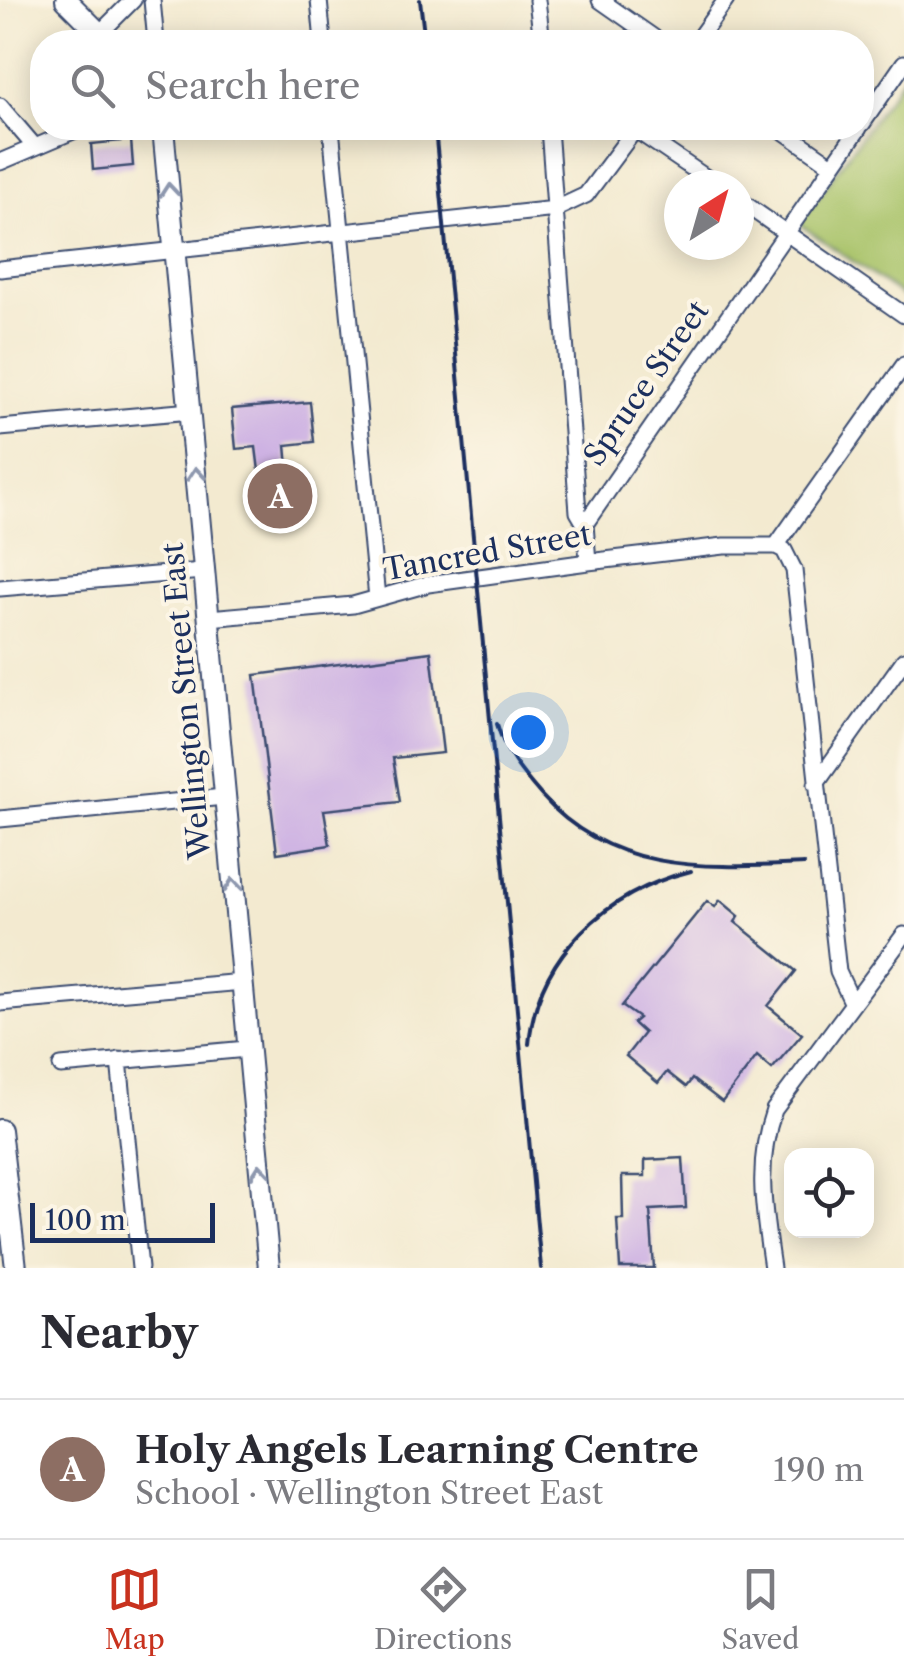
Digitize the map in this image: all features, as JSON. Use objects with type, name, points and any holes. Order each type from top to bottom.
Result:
[{"type":"main road","points":[[66,0],[95,30]]},
{"type":"main road","name":"Wellington Street East","points":[[164,140],[269,1268]]},
{"type":"main road","points":[[0,1130],[16,1268]]},
{"type":"street","points":[[110,30],[134,0]]},
{"type":"street","points":[[152,0],[155,30]]},
{"type":"street","points":[[320,0],[322,30]]},
{"type":"street","points":[[537,0],[541,30]]},
{"type":"street","points":[[600,0],[643,30]]},
{"type":"street","points":[[705,30],[726,0]]},
{"type":"street","name":"Spruce Street","points":[[874,106],[904,63]]},
{"type":"street","points":[[0,106],[35,147]]},
{"type":"street","points":[[0,162],[52,140]]},
{"type":"street","points":[[332,140],[378,598]]},
{"type":"street","points":[[550,140],[578,512],[585,524],[588,562]]},
{"type":"street","points":[[0,270],[340,229],[556,209],[586,196],[626,140]]},
{"type":"street","points":[[652,140],[695,170]]},
{"type":"street","points":[[796,140],[832,166]]},
{"type":"street","name":"Spruce Street","points":[[585,524],[850,140]]},
{"type":"street","points":[[754,210],[904,316]]},
{"type":"street","points":[[853,1004],[838,972],[794,570],[784,550],[776,546],[904,365]]},
{"type":"street","points":[[0,428],[190,411]]},
{"type":"street","name":"Tancred Street","points":[[208,618],[354,605],[428,584],[588,562],[724,546],[776,546]]},
{"type":"street","points":[[0,588],[204,572]]},
{"type":"street","points":[[816,784],[904,660]]},
{"type":"street","points":[[0,819],[224,797]]},
{"type":"street","points":[[772,1268],[760,1189],[765,1136],[774,1110],[904,936]]},
{"type":"street","points":[[0,1003],[243,982]]},
{"type":"street","points":[[61,1066],[248,1050]]},
{"type":"street","points":[[119,1060],[140,1268]]},
{"type":"green space","points":[[904,76],[904,297],[799,224],[859,140],[874,140],[874,118]]},
{"type":"building","points":[[131,140],[133,166],[93,170],[91,144]]},
{"type":"building","points":[[310,402],[314,442],[286,445],[288,468],[259,471],[256,447],[236,449],[232,409]]},
{"type":"building","points":[[431,652],[443,753],[393,758],[400,802],[324,810],[330,845],[277,853],[255,675]]},
{"type":"building","points":[[720,900],[739,916],[735,922],[796,971],[768,1006],[802,1034],[772,1069],[757,1056],[722,1102],[692,1079],[686,1087],[667,1072],[658,1083],[626,1056],[644,1033],[633,1023],[639,1018],[622,1006],[707,901],[715,907]]},
{"type":"building","points":[[683,1158],[686,1208],[650,1210],[654,1268],[620,1268],[617,1219],[623,1219],[622,1176],[645,1176],[645,1160]]},
{"type":"railway","points":[[420,0],[424,30]]},
{"type":"railway","points":[[436,140],[541,1268]]},
{"type":"railway","points":[[497,724],[509,753],[541,795],[569,821],[598,840],[630,853],[696,865],[804,864]]},
{"type":"railway","points":[[529,1044],[546,982],[582,932],[631,894],[691,871]]},
{"type":"place","name":"Holy Angels Learning Centre","points":[[280,496]]}]
